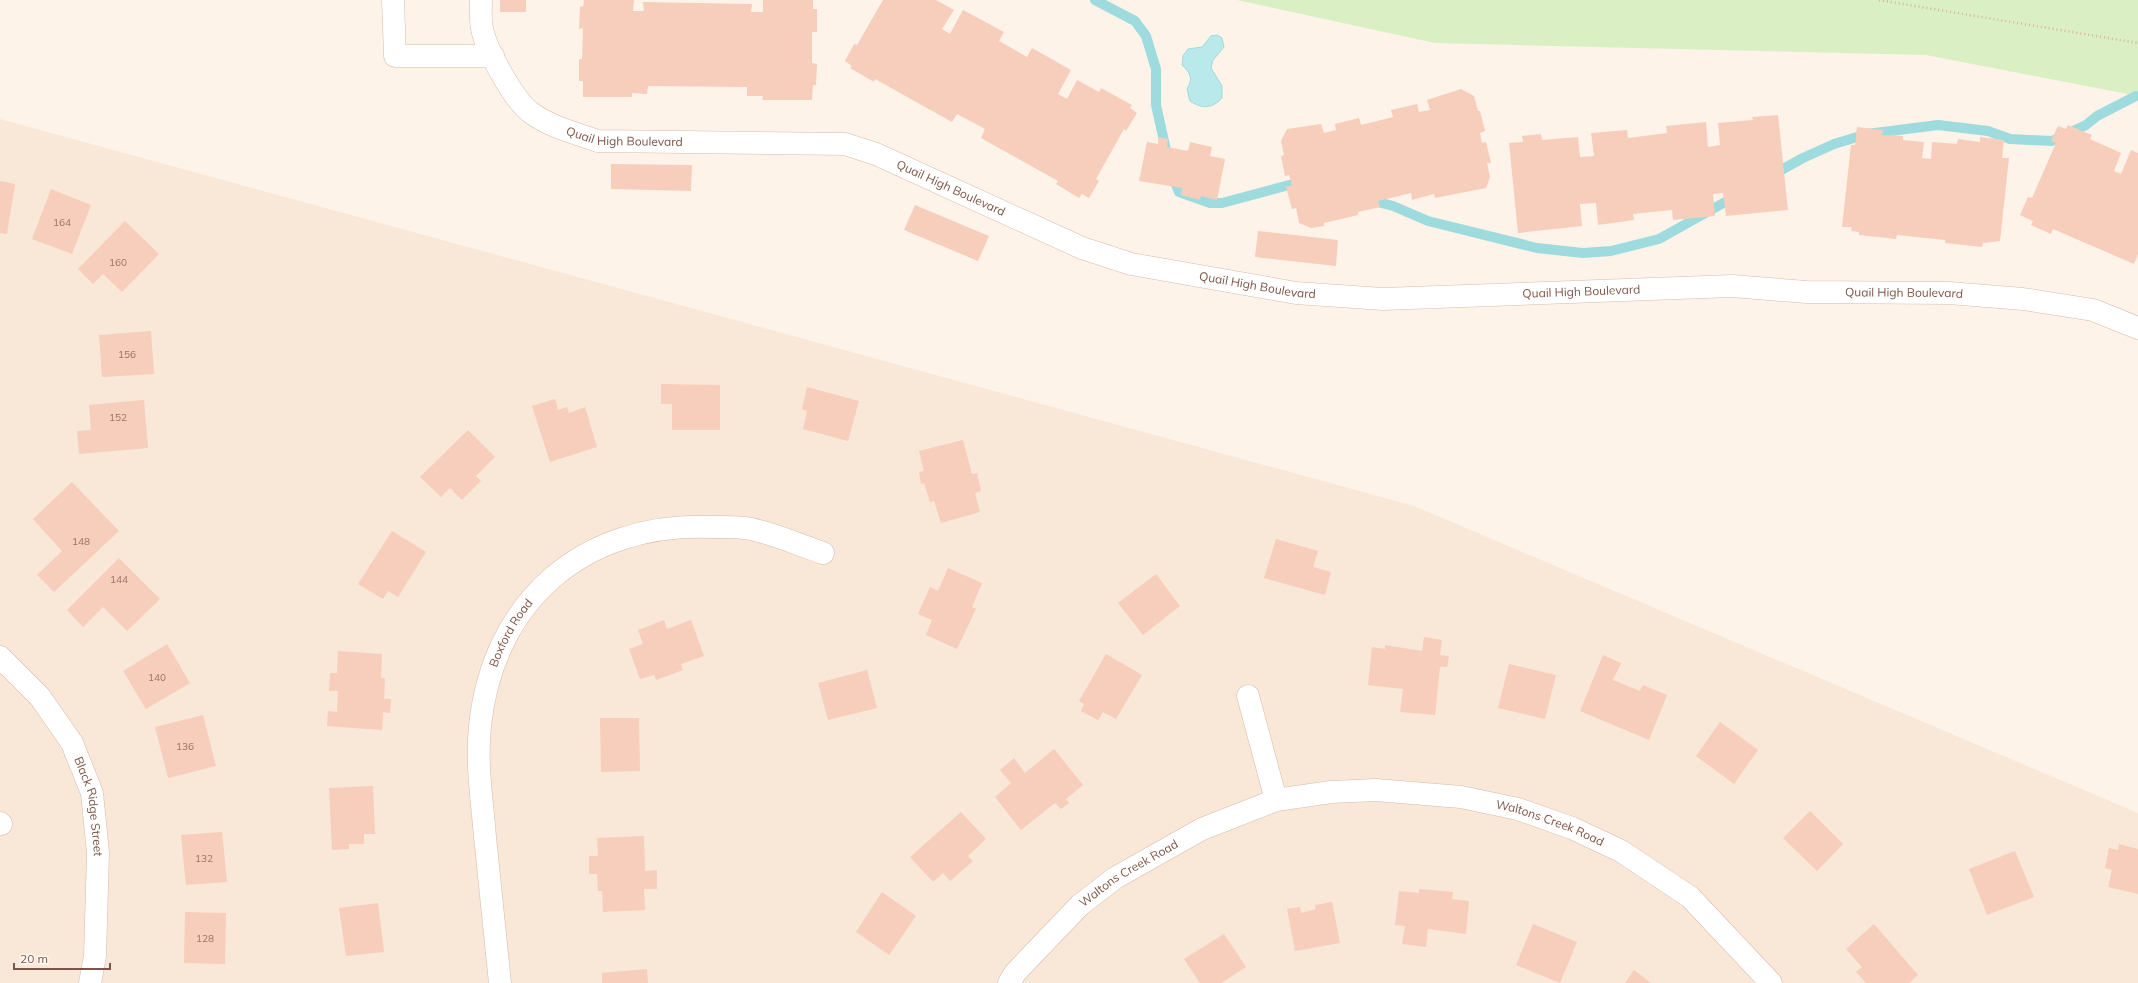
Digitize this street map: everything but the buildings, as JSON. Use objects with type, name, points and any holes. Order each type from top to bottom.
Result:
[{"type":"street","points":[[393,0],[394,56],[493,56]]},
{"type":"street","name":"Quail High Boulevard","points":[[481,0],[482,28],[493,56],[514,94],[530,112],[562,129],[598,141],[845,144],[876,154],[1089,250],[1131,264],[1296,293],[1383,299],[1732,286],[1806,292],[1949,293],[2023,299],[2093,310],[2138,328]]},
{"type":"street","name":"Boxford Road","points":[[500,983],[479,768],[480,726],[486,687],[496,658],[505,638],[525,606],[543,586],[568,566],[597,547],[641,532],[689,526],[750,528],[823,553]]},
{"type":"street","name":"Black Ridge Street","points":[[0,657],[40,697],[72,743],[92,792],[98,853],[95,956],[90,983]]},
{"type":"street","points":[[1248,696],[1276,800]]},
{"type":"street","name":"Waltons Creek Road","points":[[1009,983],[1015,973],[1080,905],[1115,878],[1202,829],[1276,800],[1331,792],[1376,790],[1460,797],[1518,809],[1572,828],[1621,851],[1690,896],[1772,983]]},
{"type":"path","points":[[1879,0],[2138,43]]},
{"type":"shaded area","points":[[0,119],[1414,506],[2138,813],[2138,983],[0,983]]},
{"type":"green space","points":[[1237,0],[2138,0],[2138,96],[1926,55],[1435,43]]},
{"type":"water","points":[[1217,35],[1222,38],[1224,47],[1213,60],[1211,68],[1222,86],[1222,98],[1218,102],[1207,107],[1194,104],[1190,101],[1187,89],[1190,82],[1190,76],[1182,65],[1183,56],[1188,49],[1202,47],[1211,36]]},
{"type":"waterway","points":[[1095,0],[1135,21],[1146,36],[1156,69],[1156,105],[1166,150]]},
{"type":"waterway","points":[[1772,175],[1803,158],[1834,144],[1867,134],[1938,125],[1988,131],[2010,139],[2052,141],[2086,125],[2097,116],[2136,96]]},
{"type":"waterway","points":[[1172,175],[1179,192],[1210,203],[1222,203],[1304,181]]},
{"type":"waterway","points":[[1366,199],[1393,206],[1428,221],[1537,248],[1583,253],[1611,251],[1659,239],[1736,196]]}]
